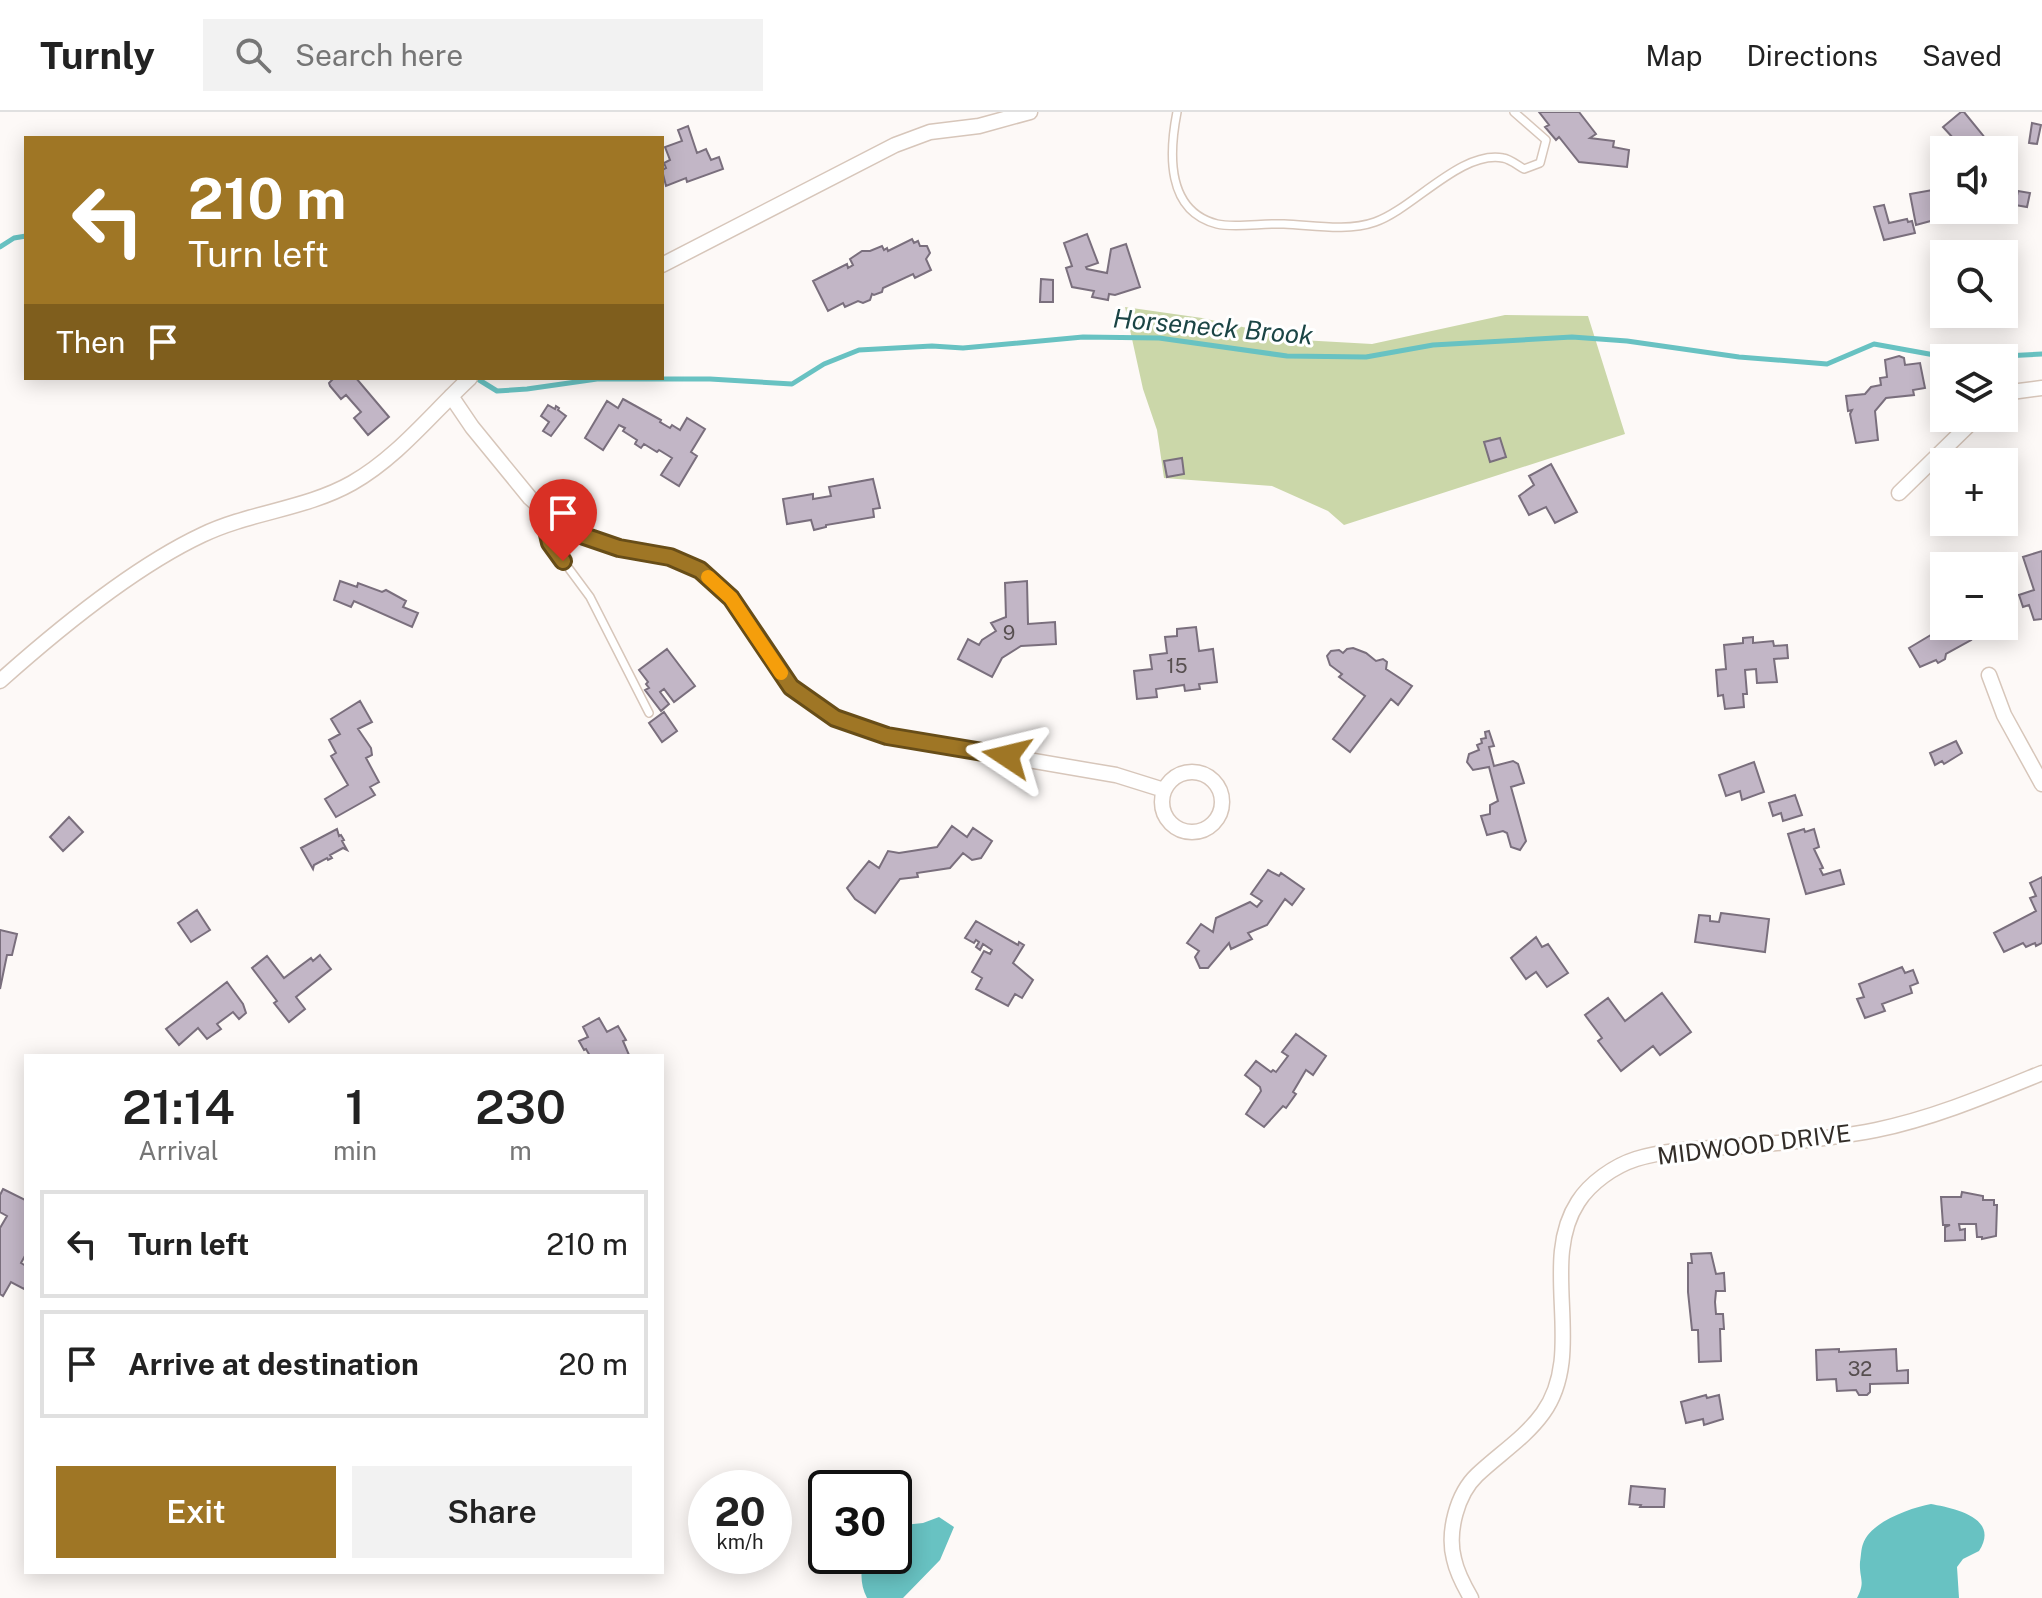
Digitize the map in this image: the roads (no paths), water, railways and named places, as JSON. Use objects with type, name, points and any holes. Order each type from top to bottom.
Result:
[{"type":"street","points":[[664,264],[895,145],[930,132],[979,126],[1030,112]]},
{"type":"street","points":[[0,681],[31,654],[161,557],[203,534],[249,517],[331,494],[354,482],[396,450],[461,387],[491,451],[542,509],[557,522],[584,536],[619,548],[670,557],[700,570],[731,598],[791,687],[835,718],[887,736],[1116,775],[1164,790]]},
{"type":"street","points":[[2018,391],[2042,388]]},
{"type":"street","points":[[1899,493],[1962,432]]},
{"type":"street","points":[[1989,675],[2004,715],[2042,784]]},
{"type":"street","points":[[1196,771],[1206,774],[1218,785],[1223,797],[1221,813],[1208,829],[1195,833],[1182,831],[1164,815],[1164,790],[1179,774],[1196,771]]},
{"type":"street","name":"MIDWOOD DRIVE","points":[[1471,1598],[1453,1557],[1456,1510],[1464,1491],[1476,1476],[1529,1431],[1556,1392],[1562,1362],[1565,1232],[1577,1202],[1594,1184],[1612,1170],[1634,1160],[1665,1153],[1811,1141],[1878,1130],[1946,1111],[2042,1073]]},
{"type":"lane","points":[[1177,112],[1171,156],[1179,192],[1194,215],[1219,225],[1346,226],[1375,222],[1413,201],[1439,181],[1488,157],[1505,158],[1524,169],[1540,163],[1546,140],[1514,112]]},
{"type":"lane","points":[[542,509],[550,543],[590,597],[649,713]]},
{"type":"water","points":[[1931,1504],[1971,1516],[1984,1530],[1979,1551],[1963,1559],[1957,1567],[1959,1598],[1857,1598],[1862,1584],[1861,1551],[1867,1536],[1892,1517]]},
{"type":"water","points":[[939,1517],[954,1527],[940,1560],[903,1598],[867,1598],[862,1574],[912,1574],[912,1524]]},
{"type":"waterway","name":"Horseneck Brook","points":[[0,247],[14,238],[24,236]]},
{"type":"waterway","name":"Horseneck Brook","points":[[664,379],[792,384],[824,364],[859,350],[932,346],[963,348],[1083,337],[1159,338],[1287,356],[1366,357],[1433,345],[1572,337],[1827,364],[1874,344],[1930,354]]},
{"type":"waterway","name":"Horseneck Brook","points":[[2018,355],[2042,354]]},
{"type":"waterway","name":"Horseneck Brook","points":[[479,380],[497,391],[590,380]]}]
